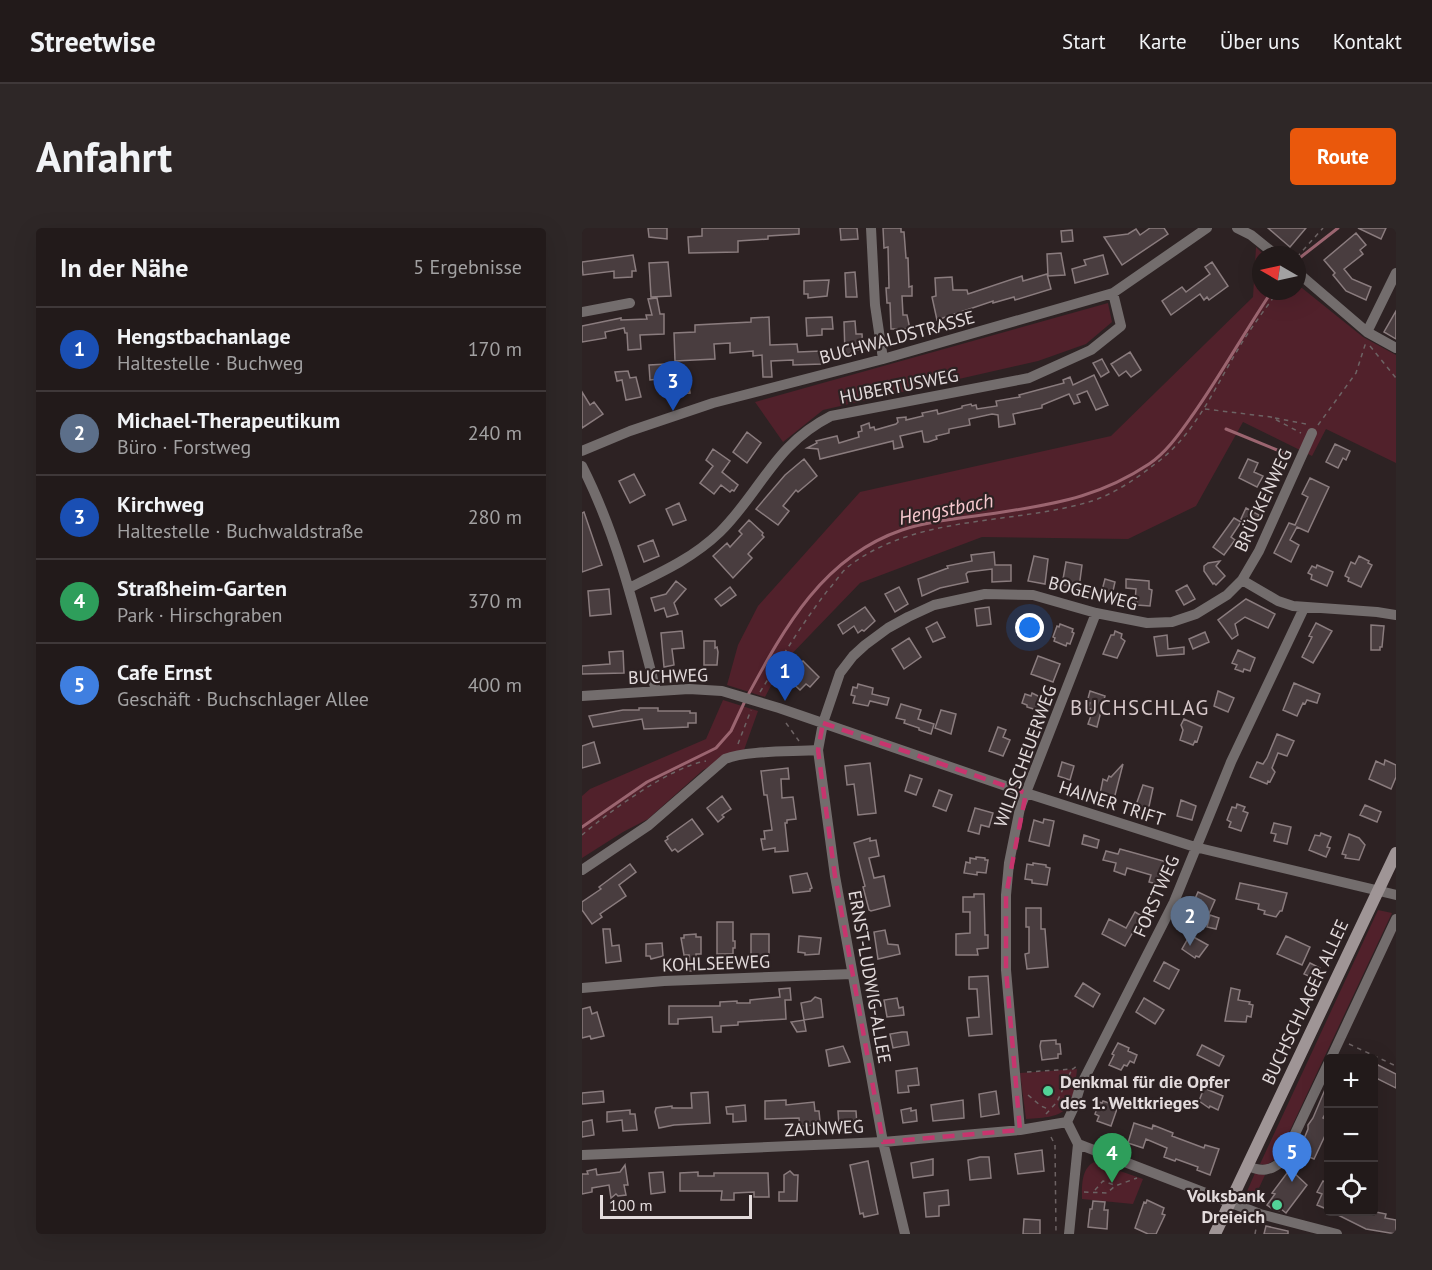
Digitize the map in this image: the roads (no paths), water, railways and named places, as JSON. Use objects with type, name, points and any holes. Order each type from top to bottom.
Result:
[{"type":"main road","name":"BUCHSCHLAGER ALLEE","points":[[1215,1234],[1396,853]]},
{"type":"street","points":[[871,228],[875,305],[883,359]]},
{"type":"street","name":"BUCHWALDSTRASSE","points":[[582,451],[630,431],[713,403],[883,359],[1113,293],[1207,228]]},
{"type":"street","points":[[1237,228],[1265,246]]},
{"type":"street","points":[[1367,337],[1396,273]]},
{"type":"street","points":[[1306,281],[1367,337],[1396,348]]},
{"type":"street","name":"HUBERTUSWEG","points":[[629,588],[677,565],[712,538],[734,515],[777,457],[802,434],[820,422],[831,416],[1029,378],[1091,350],[1121,326],[1113,293]]},
{"type":"street","points":[[582,312],[630,303]]},
{"type":"street","name":"BRÜCKENWEG","points":[[1242,580],[1259,551],[1309,431]]},
{"type":"street","points":[[582,466],[605,516],[629,588],[656,691]]},
{"type":"street","points":[[1242,580],[1278,601],[1304,608],[1396,615]]},
{"type":"street","name":"BOGENWEG","points":[[823,723],[840,673],[853,656],[888,628],[934,605],[985,594],[1012,594],[1048,598],[1096,613],[1147,623],[1172,622],[1206,609],[1234,589],[1242,580]]},
{"type":"street","name":"FORSTWEG","points":[[1067,1122],[1096,1055],[1174,902],[1195,847],[1256,707],[1304,608]]},
{"type":"street","name":"WILDSCHEUERWEG","points":[[1020,1130],[1006,970],[1006,894],[1009,863],[1026,793],[1096,613]]},
{"type":"street","name":"BUCHWEG","points":[[582,696],[711,690],[755,701],[823,723]]},
{"type":"street","name":"HAINER TRIFT","points":[[823,723],[1026,793],[1195,847],[1396,895]]},
{"type":"street","name":"ERNST-LUDWIG-ALLEE","points":[[823,723],[818,750],[835,876],[883,1142],[905,1234]]},
{"type":"street","points":[[582,870],[650,825],[715,767],[734,756],[818,750]]},
{"type":"street","points":[[1334,1054],[1396,919]]},
{"type":"street","name":"KOHLSEEWEG","points":[[582,988],[664,981],[852,974]]},
{"type":"street","points":[[1248,1166],[1258,1171],[1267,1170],[1282,1161],[1324,1074]]},
{"type":"street","points":[[1067,1122],[1078,1144],[1070,1234]]},
{"type":"street","name":"ZAUNWEG","points":[[582,1155],[883,1142],[1020,1130],[1067,1122]]},
{"type":"street","points":[[1078,1144],[1260,1214],[1337,1234]]},
{"type":"waterway","name":"Hengstbach","points":[[1306,253],[1338,228]]},
{"type":"waterway","name":"Hengstbach","points":[[748,695],[777,644],[809,597],[828,576],[874,542],[902,530],[928,523],[1028,508],[1082,496],[1116,483],[1156,459],[1194,413],[1266,300]]},
{"type":"waterway","points":[[1226,429],[1287,454]]},
{"type":"waterway","name":"Hengstbach","points":[[582,827],[647,782],[716,748],[731,731],[745,701]]},
{"type":"place","name":"Kirchweg","points":[[673,411]]},
{"type":"place","name":"Hengstbachanlage","points":[[785,701]]},
{"type":"place","name":"Michael-Therapeutikum","points":[[1190,946]]},
{"type":"place","name":"Denkmal für die Opfer des 1. Weltkrieges","points":[[1048,1091]]},
{"type":"place","name":"Cafe Ernst","points":[[1292,1182]]},
{"type":"place","name":"Straßheim-Garten","points":[[1112,1183]]},
{"type":"place","name":"Volksbank Dreieich","points":[[1277,1205]]},
{"type":"district","name":"BUCHSCHLAG","points":[[1140,707]]}]
